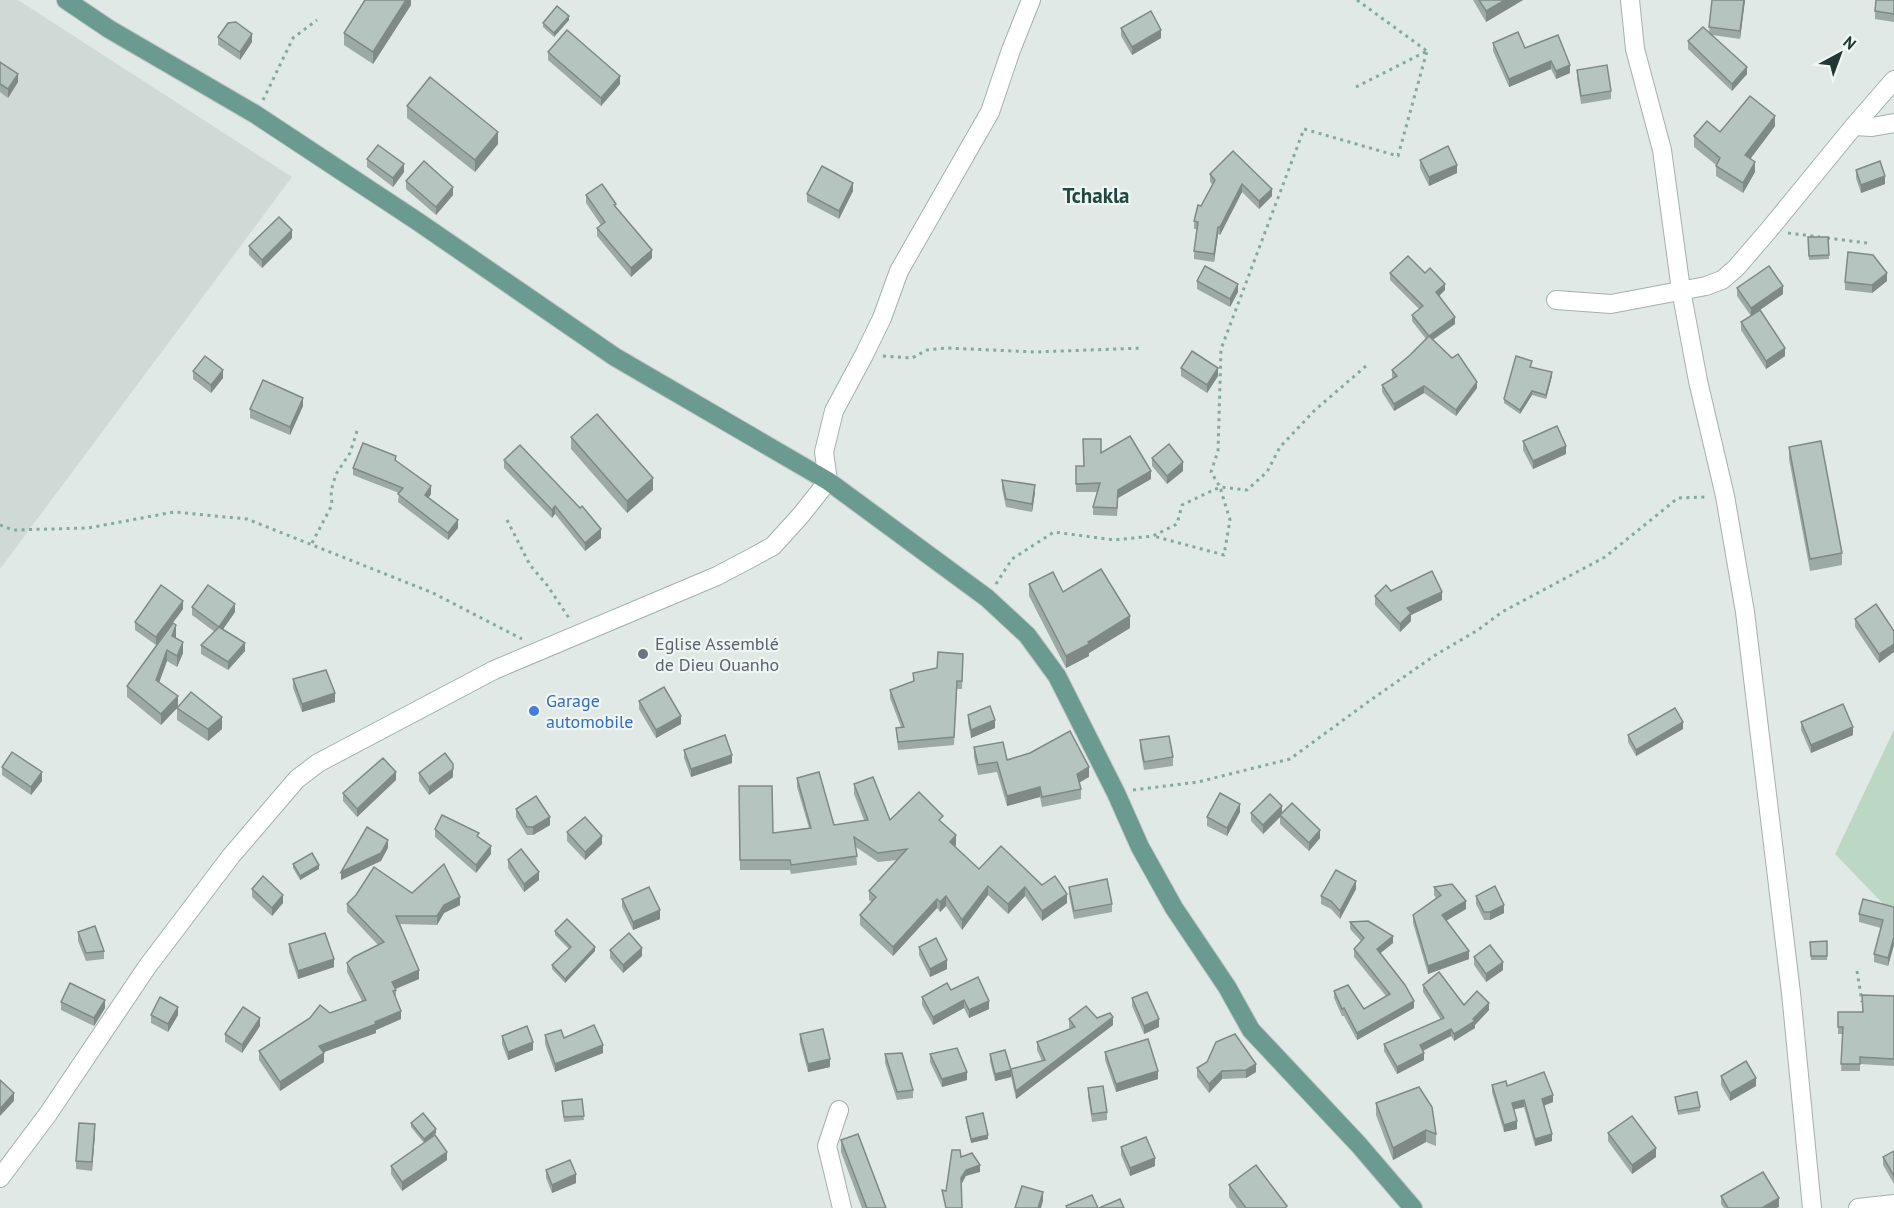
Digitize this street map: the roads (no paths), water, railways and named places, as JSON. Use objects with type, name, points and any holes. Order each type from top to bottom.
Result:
[{"type":"main road","points":[[66,0],[109,29],[255,114],[417,221],[615,357],[828,481],[987,598],[1027,635],[1057,676],[1116,793],[1140,848],[1174,908],[1227,987],[1251,1030],[1359,1145],[1413,1208]]},
{"type":"street","points":[[0,1178],[48,1114],[147,967],[231,856],[297,779],[318,763],[494,670],[717,576],[773,546],[801,515],[828,481],[824,453],[834,411],[882,318],[899,271],[990,112],[1031,0]]},
{"type":"street","points":[[1630,0],[1635,49],[1662,150],[1681,290],[1698,381],[1725,496],[1745,612],[1791,993],[1812,1208]]},
{"type":"street","points":[[1556,300],[1611,304],[1706,286],[1722,280],[1736,268],[1768,231],[1894,80]]},
{"type":"street","points":[[1854,126],[1872,127],[1894,123]]},
{"type":"street","points":[[839,1110],[827,1146],[842,1208]]},
{"type":"street","points":[[1858,1208],[1894,1204]]},
{"type":"place","name":"Eglise Assemblé de Dieu Ouanho","points":[[643,654]]},
{"type":"place","name":"Garage automobile","points":[[534,711]]},
{"type":"district","name":"Tchakla","points":[[1096,196]]}]
